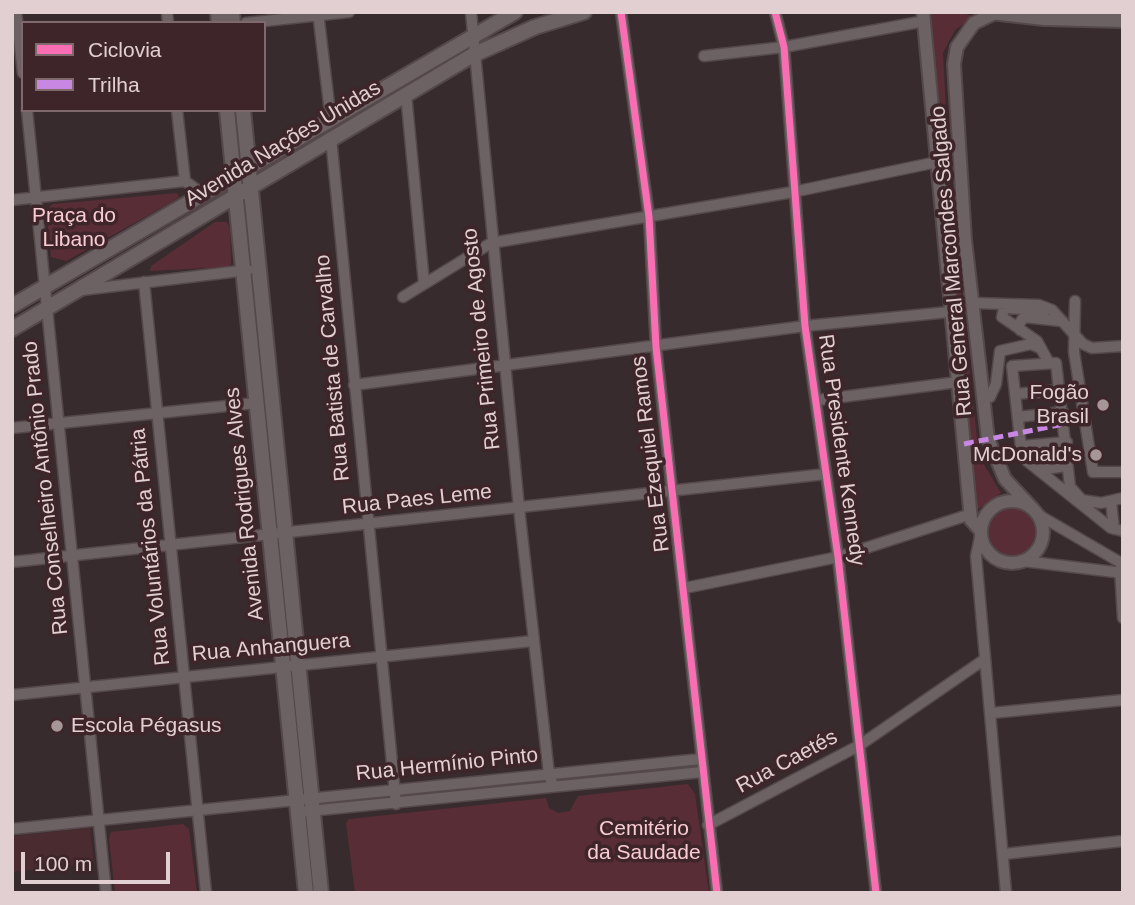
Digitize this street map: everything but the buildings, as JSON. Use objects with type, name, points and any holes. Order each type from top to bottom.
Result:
[{"type":"main road","name":"Avenida Nações Unidas","points":[[12,306],[515,12]]},
{"type":"main road","name":"Avenida Nações Unidas","points":[[12,329],[473,55],[535,27],[584,12]]},
{"type":"main road","points":[[993,13],[1123,20]]},
{"type":"main road","name":"Avenida Rodrigues Alves","points":[[227,112],[233,178],[251,270],[277,535],[282,666],[321,893]]},
{"type":"main road","name":"Avenida Rodrigues Alves","points":[[243,112],[250,166],[256,403],[298,665],[306,893]]},
{"type":"street","points":[[16,12],[18,45]]},
{"type":"street","points":[[262,21],[349,12]]},
{"type":"street","name":"Rua Primeiro de Agosto","points":[[471,12],[491,243],[533,641],[549,774],[553,786]]},
{"type":"street","name":"Rua Ezequiel Ramos","points":[[621,12],[649,217],[656,347],[717,893]]},
{"type":"street","name":"Rua Presidente Kennedy","points":[[775,12],[784,47],[805,326],[818,400],[838,557],[876,893]]},
{"type":"street","name":"Rua General Marcondes Salgado","points":[[993,13],[974,23],[957,47],[954,64],[965,240],[988,439],[1005,479],[1035,512]]},
{"type":"street","points":[[318,14],[331,121]]},
{"type":"street","points":[[704,56],[784,47],[924,16]]},
{"type":"street","name":"Rua General Marcondes Salgado","points":[[924,16],[949,312],[971,520],[981,532],[991,555],[1006,562],[1023,561]]},
{"type":"street","points":[[406,94],[424,283]]},
{"type":"street","name":"Rua Conselheiro Antônio Prado","points":[[27,112],[47,286],[58,424],[106,893]]},
{"type":"street","points":[[177,112],[185,181]]},
{"type":"street","name":"Rua Batista de Carvalho","points":[[331,138],[366,524],[396,804]]},
{"type":"street","points":[[403,297],[491,243],[793,192],[937,162]]},
{"type":"street","points":[[12,201],[185,181],[204,195]]},
{"type":"street","points":[[78,290],[251,270]]},
{"type":"street","name":"Rua Voluntários da Pátria","points":[[144,282],[206,893]]},
{"type":"street","points":[[991,302],[996,307],[1057,316]]},
{"type":"street","points":[[974,303],[1030,304],[1057,316],[1074,339],[1092,348]]},
{"type":"street","points":[[1020,330],[1019,324],[1024,317],[1070,315],[1075,305],[1074,352],[1093,471],[1123,472]]},
{"type":"street","points":[[1004,308],[1005,322],[1020,330],[1045,351],[1049,363]]},
{"type":"street","points":[[354,385],[805,326],[949,312]]},
{"type":"street","points":[[984,397],[993,393],[998,373],[998,356],[1003,348],[1031,344],[1045,351]]},
{"type":"street","points":[[1074,352],[1080,348],[1123,346]]},
{"type":"street","points":[[1118,530],[1022,457],[1012,366],[1056,363],[1070,487],[1082,500],[1101,503],[1123,498]]},
{"type":"street","points":[[818,400],[958,382]]},
{"type":"street","points":[[1015,394],[1060,390]]},
{"type":"street","points":[[12,428],[256,403]]},
{"type":"street","points":[[1018,417],[1063,412]]},
{"type":"street","points":[[1021,446],[1067,442]]},
{"type":"street","points":[[1038,470],[1066,466]]},
{"type":"street","name":"Rua Paes Leme","points":[[12,562],[827,474]]},
{"type":"street","points":[[1111,500],[1118,530]]},
{"type":"street","points":[[1006,893],[976,556],[981,532],[988,513],[1005,503],[1015,502],[1035,512],[1121,569]]},
{"type":"street","points":[[1023,561],[1041,546],[1043,529],[1035,512]]},
{"type":"street","points":[[685,588],[838,557],[971,514]]},
{"type":"street","points":[[1023,561],[1121,569]]},
{"type":"street","points":[[1121,569],[1123,618]]},
{"type":"street","name":"Rua Anhanguera","points":[[12,695],[533,641]]},
{"type":"street","name":"Rua Caetés","points":[[708,825],[860,745],[985,659]]},
{"type":"street","points":[[992,713],[1123,700]]},
{"type":"street","name":"Rua Hermínio Pinto","points":[[305,805],[394,790],[701,759]]},
{"type":"street","name":"Rua Hermínio Pinto","points":[[99,821],[196,809],[396,804],[702,772]]},
{"type":"street","points":[[12,829],[99,821]]},
{"type":"street","points":[[1004,854],[1123,841]]},
{"type":"shaded area","points":[[90,828],[94,863],[12,872],[12,836]]},
{"type":"green space","points":[[931,12],[962,12],[973,17],[955,30],[943,53],[950,191],[979,456],[1001,493],[977,510],[947,227]]},
{"type":"green space","name":"Praça do Libano","points":[[177,193],[179,197],[172,202],[66,261],[51,257],[46,209],[53,204]]},
{"type":"green space","points":[[215,222],[227,222],[230,229],[231,264],[227,267],[150,271],[151,266]]},
{"type":"green space","points":[[1012,509],[1028,516],[1035,532],[1028,548],[1012,555],[996,548],[989,532],[996,516]]},
{"type":"green space","name":"Cemitério da Saudade","points":[[688,784],[695,794],[709,893],[355,893],[346,823],[349,819],[546,798],[549,808],[558,813],[570,811],[578,796]]},
{"type":"green space","points":[[183,824],[189,829],[197,893],[115,893],[109,839],[111,832]]},
{"type":"marked path","points":[[964,444],[1064,424]]},
{"type":"cycle path","points":[[621,12],[649,217],[656,347],[717,893]]},
{"type":"cycle path","points":[[775,12],[784,47],[805,326],[838,557],[876,893]]},
{"type":"place","name":"Fogão Brasil","points":[[1103,405]]},
{"type":"place","name":"McDonald's","points":[[1096,455]]},
{"type":"place","name":"Escola Pégasus","points":[[57,726]]}]
